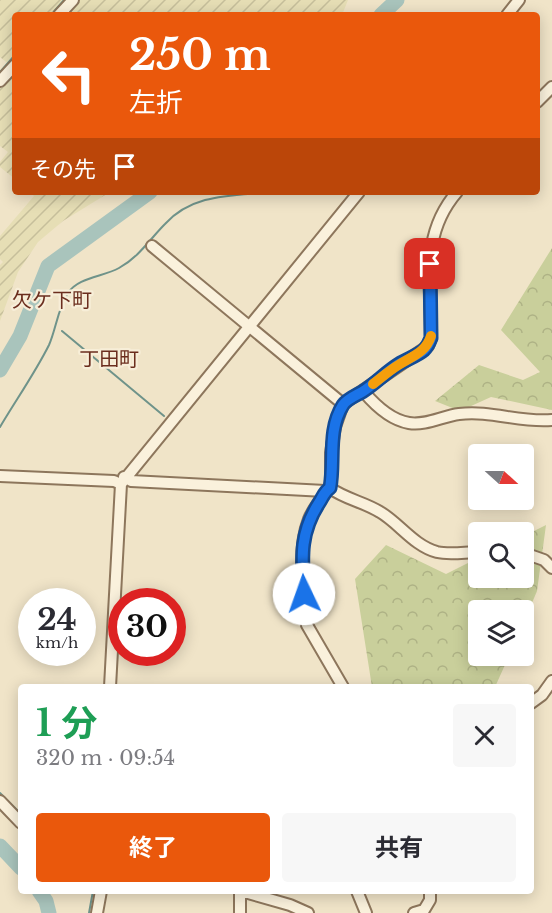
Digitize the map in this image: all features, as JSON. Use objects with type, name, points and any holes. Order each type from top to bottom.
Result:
[{"type":"street","points":[[62,12],[73,0]]},
{"type":"street","points":[[509,12],[519,0]]},
{"type":"street","points":[[0,81],[12,68]]},
{"type":"street","points":[[540,99],[552,87]]},
{"type":"street","points":[[110,684],[123,480],[356,195]]},
{"type":"street","points":[[341,684],[307,625],[302,547],[310,517],[332,480],[331,453],[335,427],[343,404],[364,392],[399,364],[428,346],[431,338],[430,247],[440,215],[453,195]]},
{"type":"street","points":[[152,246],[343,404]]},
{"type":"street","points":[[364,392],[388,414],[410,423],[478,412],[527,420],[552,420]]},
{"type":"street","points":[[0,476],[327,490],[382,513],[430,549],[445,553],[468,552]]},
{"type":"street","points":[[534,556],[544,560],[552,568]]},
{"type":"street","points":[[534,701],[542,695],[552,681]]},
{"type":"street","points":[[0,801],[18,820]]},
{"type":"street","points":[[97,913],[100,894]]},
{"type":"street","points":[[240,913],[241,894]]},
{"type":"street","points":[[252,894],[290,905],[308,913]]},
{"type":"street","points":[[358,894],[366,913]]},
{"type":"street","points":[[414,913],[424,910],[430,896]]},
{"type":"street","points":[[430,896],[430,913]]},
{"type":"shaded area","points":[[0,0],[348,0],[343,12],[12,12],[12,67],[0,57]]},
{"type":"shaded area","points":[[12,73],[12,177],[0,167],[0,162],[8,152],[0,146],[0,87]]},
{"type":"shaded area","points":[[105,195],[63,221],[38,242],[18,272],[0,321],[0,265],[3,262],[0,259],[0,236],[34,196]]},
{"type":"green space","points":[[552,248],[552,410],[491,397],[460,411],[435,401],[479,365],[523,380],[540,372],[501,330]]},
{"type":"green space","points":[[546,525],[537,591],[533,600],[468,600],[468,666],[504,666],[496,684],[372,684],[355,579],[386,545],[446,574],[468,563],[468,588],[534,588],[534,531]]},
{"type":"waterway","points":[[54,12],[64,0]]},
{"type":"waterway","points":[[384,12],[397,0]]},
{"type":"waterway","points":[[0,72],[12,58]]},
{"type":"waterway","points":[[0,370],[20,336],[48,266],[146,195]]},
{"type":"waterway","points":[[0,427],[49,345],[62,305],[72,288],[84,280],[113,271],[126,264],[165,224],[188,206],[214,198],[239,195]]},
{"type":"waterway","points":[[62,331],[164,416]]},
{"type":"waterway","points":[[0,793],[18,811]]},
{"type":"waterway","points":[[0,846],[18,865]]},
{"type":"waterway","points":[[41,894],[46,901],[49,913]]},
{"type":"waterway","points":[[89,913],[92,894]]},
{"type":"slow traffic","points":[[373,384],[399,364],[423,351],[428,346],[431,336]]},
{"type":"district","name":"欠ケ下町","points":[[52,300]]},
{"type":"district","name":"丁田町","points":[[109,359]]},
{"type":"route","points":[[304,594],[302,547],[305,530],[325,491],[330,488],[331,453],[339,414],[343,404],[349,399],[364,392],[399,364],[428,346],[431,338],[430,264]]}]
